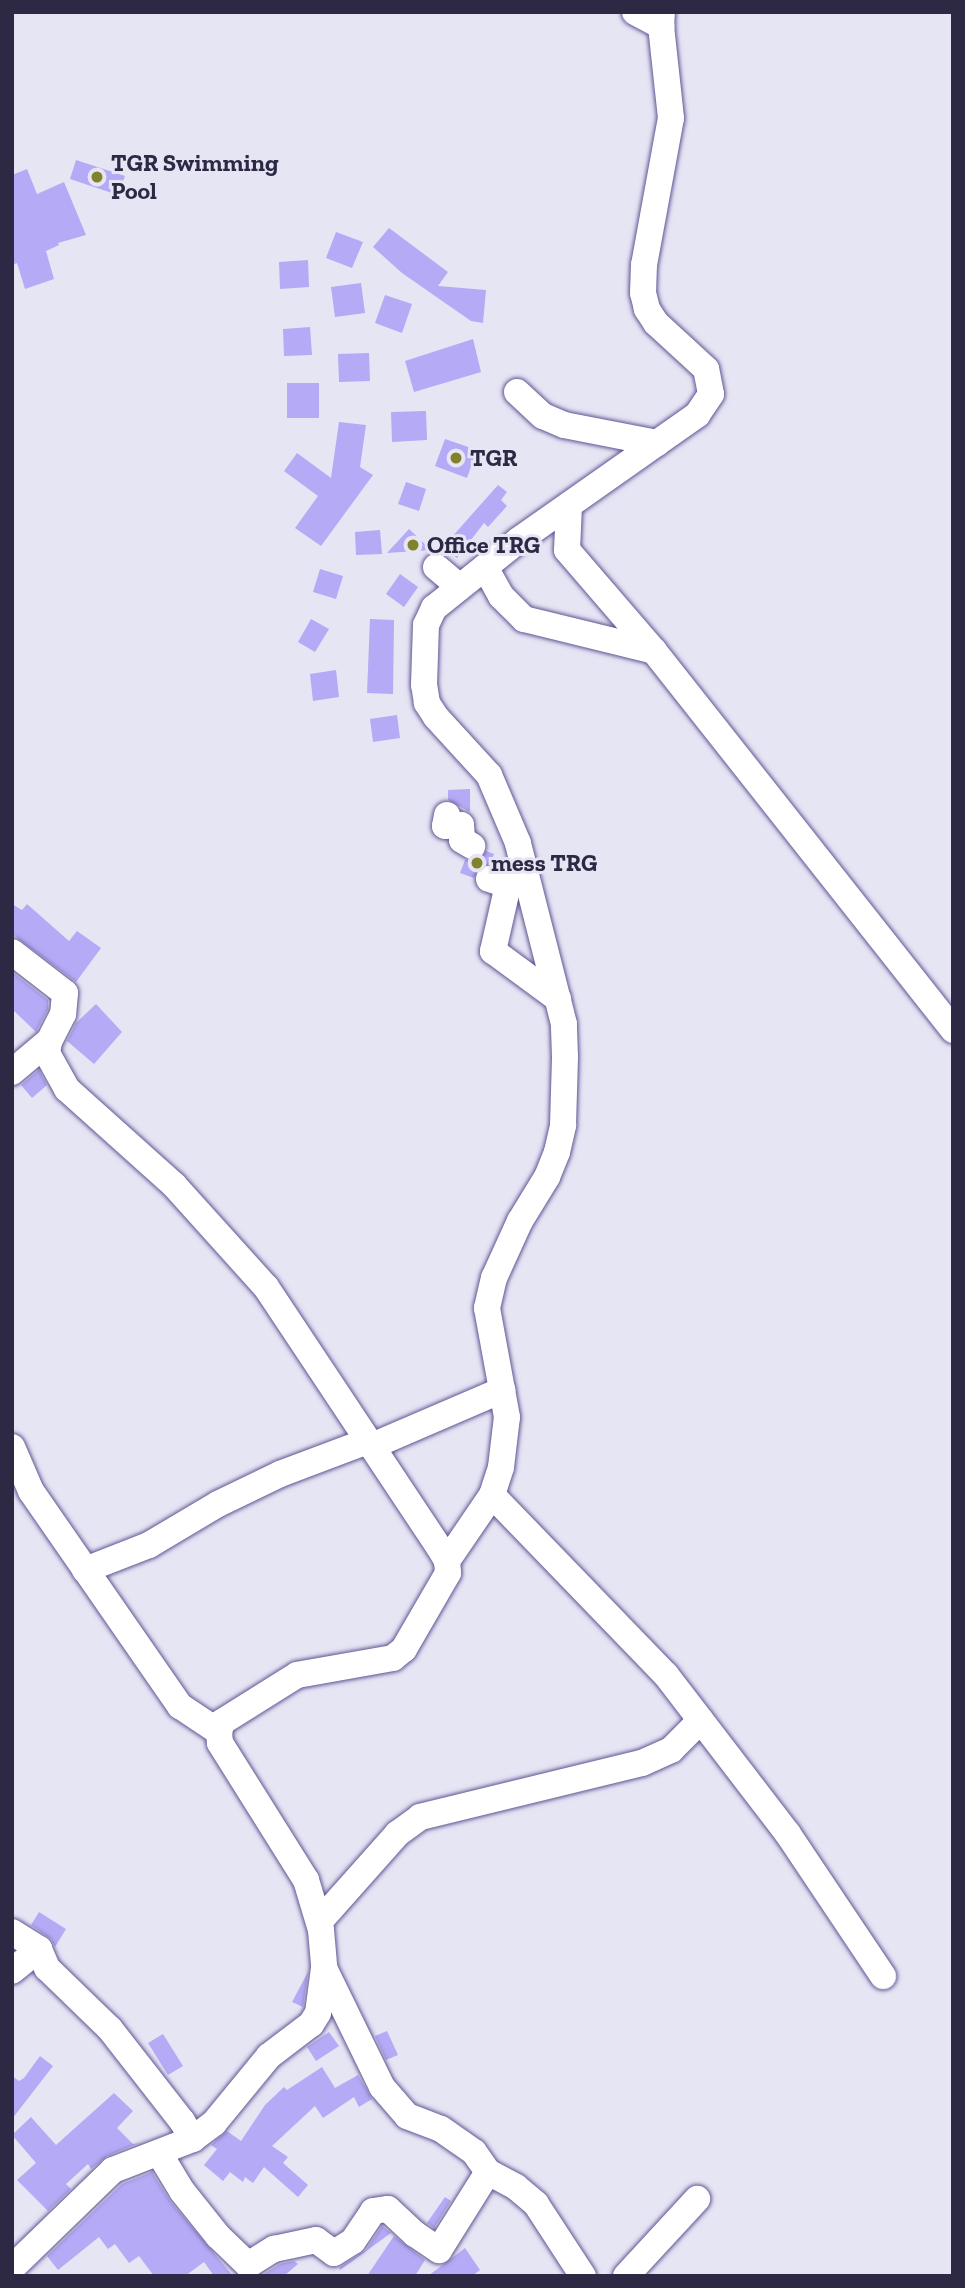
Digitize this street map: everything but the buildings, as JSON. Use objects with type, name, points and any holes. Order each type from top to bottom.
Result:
[{"type":"street","points":[[447,1561],[492,1494],[501,1467],[507,1416],[487,1308],[494,1278],[520,1221],[547,1177],[557,1152],[564,1125],[565,1057],[564,1024],[518,843],[489,775],[436,718],[428,703],[424,685],[426,625],[434,608],[569,505],[697,415],[711,394],[706,369],[656,323],[647,309],[643,293],[644,265],[671,118],[661,19],[635,12]]},
{"type":"street","points":[[517,392],[542,416],[564,425],[656,443]]},
{"type":"street","points":[[569,505],[567,550],[654,651],[953,1030]]},
{"type":"street","points":[[436,567],[460,587]]},
{"type":"street","points":[[485,567],[501,596],[524,619],[654,651]]},
{"type":"street","points":[[447,815],[445,826],[461,825],[462,840],[472,846]]},
{"type":"street","points":[[489,879],[508,885],[493,951],[558,999]]},
{"type":"street","points":[[12,952],[65,993],[63,1014],[49,1041],[47,1053],[67,1089],[174,1185],[266,1287],[447,1561],[448,1573],[404,1649],[379,1663],[297,1675],[222,1722],[219,1732],[220,1742],[306,1880],[319,1922],[324,1968],[318,2013],[311,2024],[270,2056],[214,2123],[193,2139],[113,2169],[16,2255]]},
{"type":"street","points":[[12,1072],[49,1041]]},
{"type":"street","points":[[85,1570],[149,1545],[218,1504],[280,1474],[370,1443],[502,1390]]},
{"type":"street","points":[[12,1447],[31,1491],[180,1706],[219,1732]]},
{"type":"street","points":[[492,1494],[666,1675],[788,1834],[883,1976]]},
{"type":"street","points":[[319,1922],[397,1834],[420,1817],[642,1763],[671,1750],[701,1720]]},
{"type":"street","points":[[12,1932],[39,1949],[47,1968],[110,2029],[193,2139]]},
{"type":"street","points":[[12,1971],[39,1949]]},
{"type":"street","points":[[324,1968],[382,2087],[407,2116],[441,2129],[474,2152],[488,2172],[516,2187],[536,2204],[583,2276]]},
{"type":"street","points":[[159,2153],[181,2190],[218,2236],[248,2265],[274,2249],[316,2240],[334,2253],[353,2241],[373,2211],[388,2209],[415,2234],[439,2250],[488,2172]]},
{"type":"street","points":[[626,2276],[697,2199]]},
{"type":"place","name":"TGR Swimming Pool","points":[[97,177]]},
{"type":"place","name":"TGR","points":[[456,458]]},
{"type":"place","name":"Office TRG","points":[[413,545]]},
{"type":"place","name":"mess TRG","points":[[477,863]]}]
